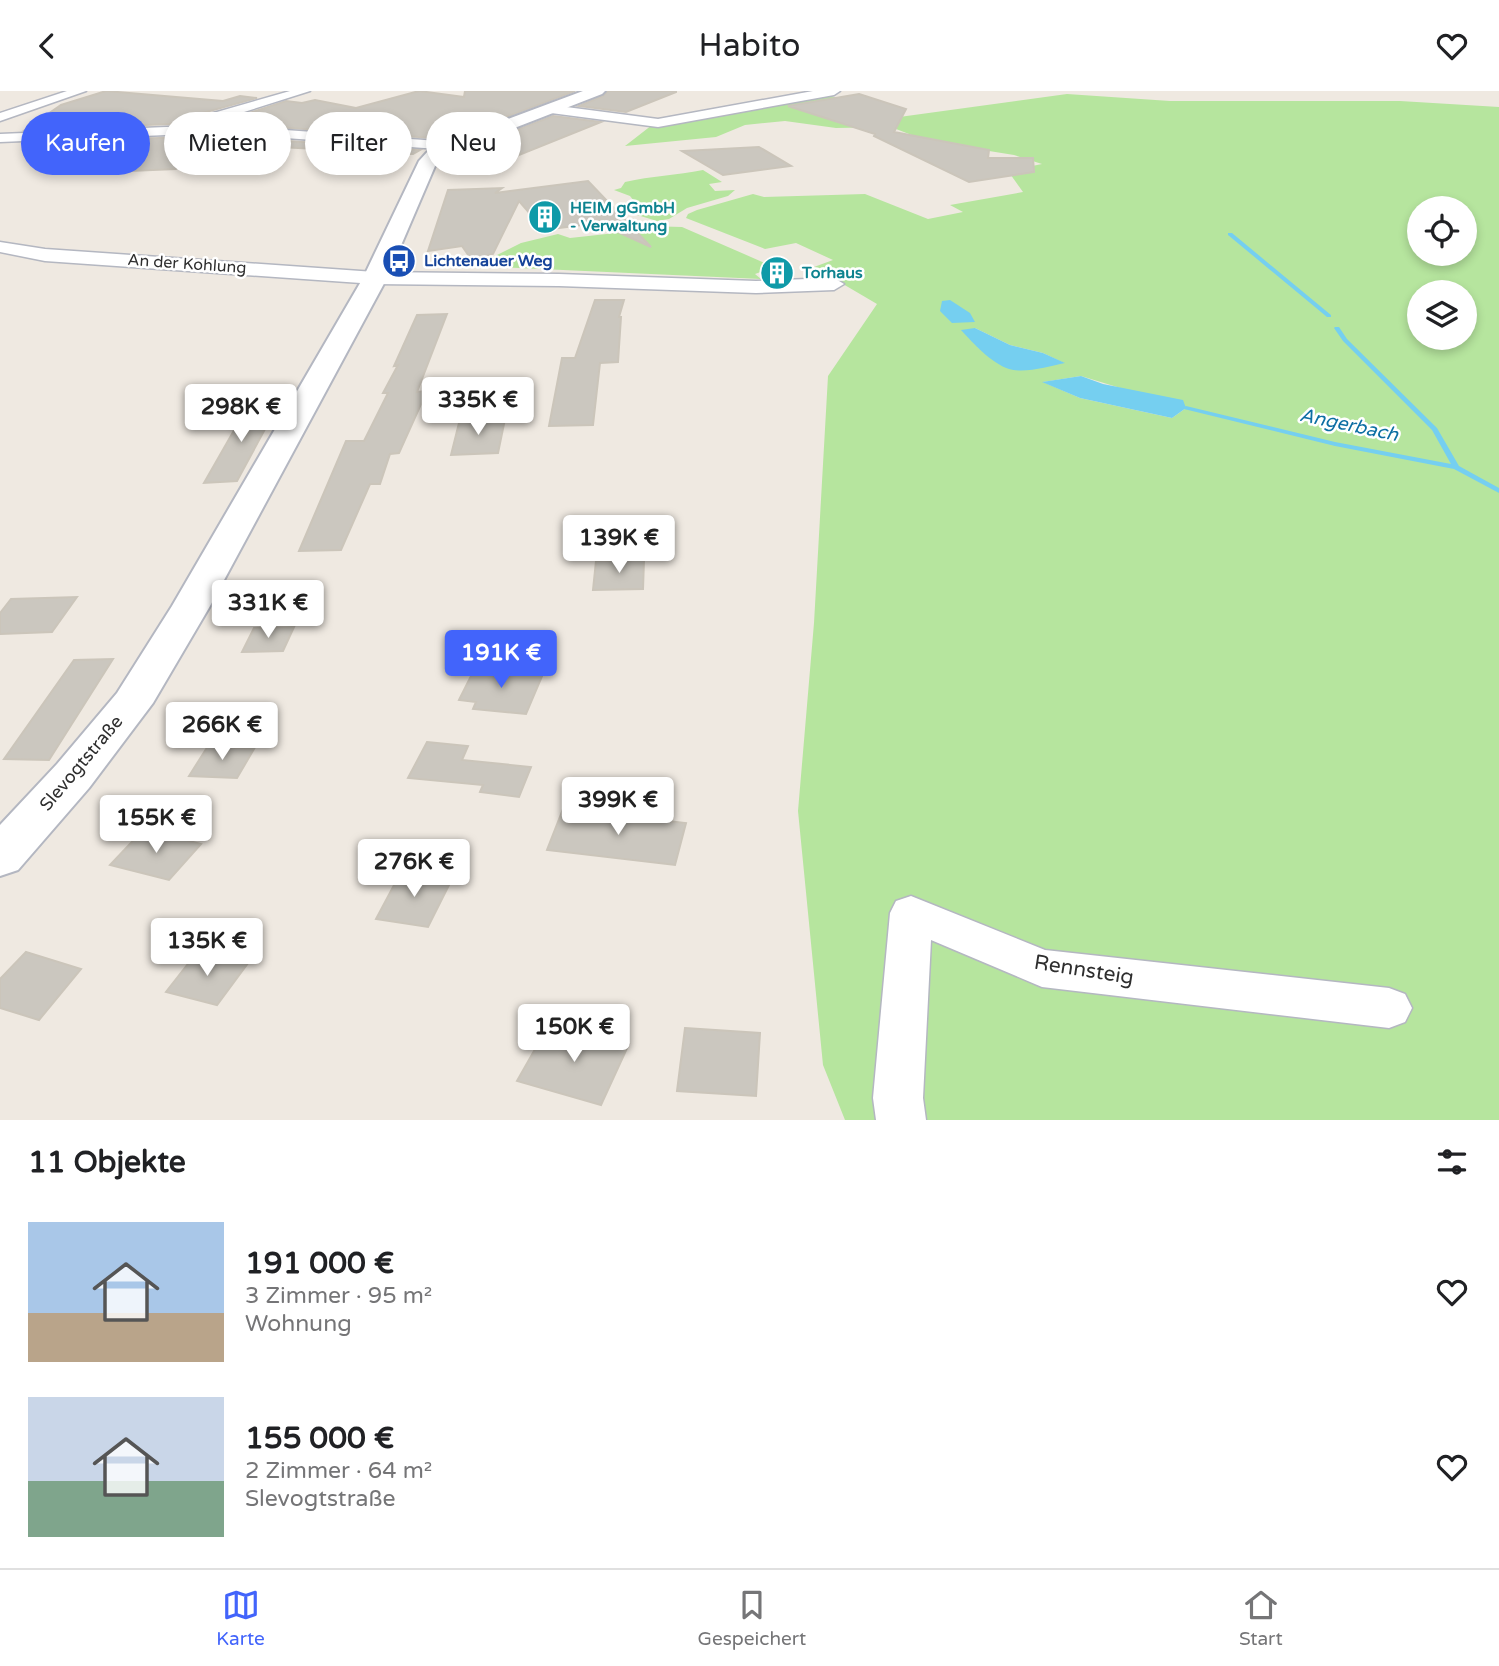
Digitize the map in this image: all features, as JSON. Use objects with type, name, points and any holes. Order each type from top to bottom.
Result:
[{"type":"street","points":[[0,117],[80,91]]},
{"type":"street","points":[[231,112],[304,91]]},
{"type":"street","name":"Slevogtstraße","points":[[521,120],[597,91]]},
{"type":"street","points":[[551,109],[657,123],[834,91]]},
{"type":"street","points":[[0,138],[164,130]]},
{"type":"street","points":[[291,134],[426,144]]},
{"type":"street","name":"Slevogtstraße","points":[[2,854],[73,776],[132,703],[197,595],[375,278],[426,165]]},
{"type":"street","name":"An der Kohlung","points":[[0,247],[45,254],[375,278]]},
{"type":"street","points":[[375,278],[756,286],[834,285]]},
{"type":"street","name":"Rennsteig","points":[[901,1120],[898,1098],[911,913],[1042,968],[1389,1008]]},
{"type":"green space","points":[[826,94],[892,118],[1067,94],[1170,101],[1400,101],[1499,107],[1499,1120],[845,1120],[823,1065],[798,811],[814,623],[828,376],[877,304],[814,267],[833,260],[796,243],[765,249],[686,218],[697,210],[753,194],[764,197],[865,194],[928,219],[963,212],[950,205],[1023,192],[1008,171],[1042,164],[1014,155],[927,141],[891,127],[836,128],[785,121],[745,125],[716,137],[625,146],[652,125]],"holes":[[[975,328],[1010,345],[1043,353],[1064,363],[978,348]],[[1081,376],[1186,408],[1172,418],[1080,398],[1043,382]]]},
{"type":"green space","points":[[703,170],[722,182],[709,184],[715,191],[735,190],[728,196],[687,208],[669,219],[657,221],[624,211],[617,204],[634,201],[630,196],[614,190],[621,188],[625,182]]},
{"type":"green space","points":[[647,226],[682,227],[774,267],[755,274],[761,279],[497,267],[493,257],[521,243],[558,234],[570,238],[634,231]]},
{"type":"water","points":[[950,300],[970,313],[975,322],[952,323],[940,311],[942,301]]},
{"type":"water","points":[[975,328],[1010,345],[1043,353],[1065,363],[1030,370],[1009,369],[989,358],[961,330]]},
{"type":"water","points":[[1081,376],[1103,384],[1183,400],[1186,408],[1172,418],[1080,398],[1042,382]]},
{"type":"building","points":[[106,91],[223,101],[240,96],[257,98],[206,112],[164,112],[164,124],[150,125],[150,112],[51,112],[61,105]]},
{"type":"building","points":[[419,91],[464,97],[465,91],[575,91],[519,112],[426,112],[426,138],[412,137],[412,112],[305,112],[305,129],[291,128],[291,112],[252,112],[286,101],[302,103],[315,100],[356,108]]},
{"type":"building","points":[[608,91],[676,92],[626,112],[579,106],[603,96]]},
{"type":"building","points":[[859,94],[906,109],[894,132],[989,150],[988,158],[1033,158],[1034,172],[969,182],[874,136],[875,134],[788,106]]},
{"type":"building","points":[[553,116],[601,122],[521,154],[521,128]]},
{"type":"building","points":[[150,138],[164,138],[164,170],[150,170]]},
{"type":"building","points":[[291,141],[305,142],[305,148],[291,148]]},
{"type":"building","points":[[759,147],[791,166],[723,175],[682,151]]},
{"type":"building","points":[[588,181],[651,247],[598,223],[544,230],[519,201],[493,254],[471,259],[462,246],[428,251],[448,190],[502,188],[495,193]]},
{"type":"building","points":[[595,300],[624,300],[619,317],[618,362],[600,363],[593,425],[549,426],[562,358],[575,358]]},
{"type":"building","points":[[447,314],[417,392],[427,391],[399,453],[390,454],[380,484],[370,484],[341,550],[299,551],[346,441],[364,441],[388,393],[383,393],[398,365],[394,366],[417,315]]},
{"type":"building","points":[[278,405],[237,481],[204,483],[248,406]]},
{"type":"building","points":[[460,419],[505,419],[498,453],[451,455]]},
{"type":"building","points":[[644,560],[643,589],[593,590],[596,561]]},
{"type":"building","points":[[77,597],[52,632],[0,634],[0,613],[11,599]]},
{"type":"building","points":[[294,627],[283,651],[242,652],[254,628]]},
{"type":"building","points":[[113,659],[49,760],[4,759],[74,660]]},
{"type":"building","points":[[475,668],[543,674],[526,714],[473,709],[476,702],[459,700]]},
{"type":"building","points":[[427,742],[468,746],[462,760],[531,767],[519,797],[480,792],[483,785],[408,778]]},
{"type":"building","points":[[208,746],[254,749],[237,778],[189,776]]},
{"type":"building","points":[[563,809],[686,823],[675,865],[547,850]]},
{"type":"building","points":[[144,829],[201,844],[169,880],[110,865]]},
{"type":"building","points":[[401,872],[452,879],[428,927],[376,919]]},
{"type":"building","points":[[198,951],[248,963],[217,1005],[166,992]]},
{"type":"building","points":[[26,952],[81,969],[39,1020],[0,1008],[0,979]]},
{"type":"building","points":[[550,1023],[629,1044],[601,1105],[517,1081]]},
{"type":"building","points":[[685,1028],[760,1033],[756,1096],[677,1091]]},
{"type":"waterway","points":[[1230,234],[1329,316]]},
{"type":"waterway","points":[[1337,328],[1345,340],[1435,429],[1456,467]]},
{"type":"waterway","name":"Angerbach","points":[[1186,408],[1335,444],[1456,467]]},
{"type":"waterway","name":"Angerbach","points":[[1456,467],[1499,491]]},
{"type":"place","name":"HEIM gGmbH - Verwaltung","points":[[545,217]]},
{"type":"place","name":"Lichtenauer Weg","points":[[399,261]]},
{"type":"place","name":"Torhaus","points":[[777,273]]}]
